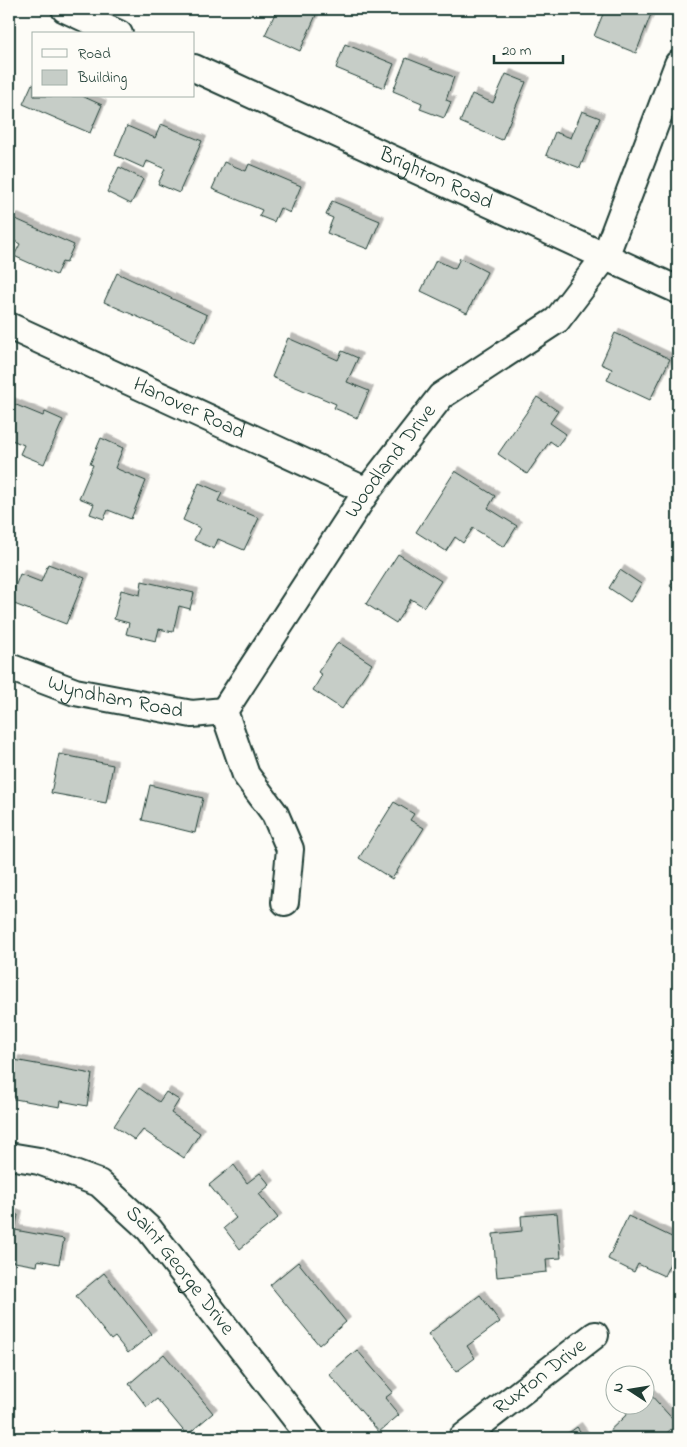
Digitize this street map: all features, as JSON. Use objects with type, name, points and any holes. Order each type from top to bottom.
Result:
[{"type":"street","points":[[65,9],[115,32]]},
{"type":"street","name":"Woodland Drive","points":[[224,711],[367,491],[441,396],[557,320],[605,257],[678,64]]},
{"type":"street","name":"Brighton Road","points":[[195,68],[678,290]]},
{"type":"street","name":"Hanover Road","points":[[9,326],[367,491]]},
{"type":"street","name":"Wyndham Road","points":[[9,667],[75,692],[192,714],[224,711]]},
{"type":"street","points":[[224,711],[246,775],[275,814],[290,849],[285,902]]},
{"type":"street","name":"Saint George Drive","points":[[9,1156],[38,1161],[99,1183],[149,1229],[311,1438]]},
{"type":"street","name":"Ruxton Drive","points":[[462,1438],[595,1335]]},
{"type":"building","points":[[277,9],[301,9],[316,15],[300,51],[265,35]]},
{"type":"building","points":[[605,9],[653,9],[636,53],[594,36]]},
{"type":"building","points":[[345,44],[394,64],[384,88],[336,68]]},
{"type":"building","points":[[406,58],[454,77],[446,100],[451,102],[444,118],[420,109],[422,103],[393,91]]},
{"type":"building","points":[[506,74],[526,82],[502,140],[460,122],[472,94],[493,103]]},
{"type":"building","points":[[32,84],[32,98],[86,98],[102,105],[90,133],[23,104]]},
{"type":"building","points":[[582,111],[600,118],[580,168],[546,155],[555,132],[571,138]]},
{"type":"building","points":[[161,124],[202,141],[179,193],[158,184],[165,169],[147,161],[144,168],[115,155],[127,126],[155,138]]},
{"type":"building","points":[[224,162],[246,171],[249,164],[301,186],[290,213],[280,208],[274,222],[259,216],[262,210],[212,189]]},
{"type":"building","points":[[119,167],[143,179],[131,204],[107,192]]},
{"type":"building","points":[[332,201],[380,221],[368,249],[327,233],[333,218],[326,215]]},
{"type":"building","points":[[9,216],[74,245],[66,263],[62,262],[56,275],[14,256],[20,244],[9,238]]},
{"type":"building","points":[[460,258],[487,272],[467,313],[421,291],[436,260],[455,269]]},
{"type":"building","points":[[117,273],[207,315],[195,342],[104,302]]},
{"type":"building","points":[[615,333],[670,359],[650,400],[607,380],[612,369],[601,364]]},
{"type":"building","points":[[288,338],[338,360],[342,351],[358,358],[347,382],[369,391],[357,418],[334,408],[336,404],[272,377]]},
{"type":"building","points":[[537,397],[558,411],[550,423],[566,434],[557,446],[550,441],[527,474],[498,454]]},
{"type":"building","points":[[9,402],[43,416],[45,412],[63,420],[44,464],[20,454],[24,445],[9,439]]},
{"type":"building","points":[[101,438],[123,448],[115,468],[146,481],[131,519],[108,510],[104,519],[90,514],[94,504],[79,498],[93,465],[90,464]]},
{"type":"building","points":[[455,471],[495,496],[488,508],[517,526],[504,547],[473,528],[463,543],[455,537],[446,551],[416,532]]},
{"type":"building","points":[[199,483],[222,493],[218,501],[259,518],[244,550],[218,539],[214,549],[194,540],[200,528],[183,520]]},
{"type":"building","points":[[398,554],[441,581],[424,607],[411,599],[396,623],[366,604]]},
{"type":"building","points":[[48,564],[85,578],[66,624],[9,602],[20,574],[41,582]]},
{"type":"building","points":[[620,570],[641,584],[630,602],[609,588]]},
{"type":"building","points":[[678,574],[678,592],[670,586]]},
{"type":"building","points":[[142,581],[194,593],[190,609],[179,606],[173,632],[159,629],[156,641],[126,634],[129,623],[114,619],[121,590],[140,595]]},
{"type":"building","points":[[338,642],[372,664],[342,709],[313,690],[322,675],[318,672]]},
{"type":"building","points":[[59,754],[113,765],[106,803],[51,793]]},
{"type":"building","points":[[150,785],[203,798],[195,833],[142,820]]},
{"type":"building","points":[[394,802],[414,814],[410,820],[424,828],[392,879],[359,858]]},
{"type":"building","points":[[14,1060],[92,1074],[87,1106],[61,1101],[60,1107],[9,1098]]},
{"type":"building","points":[[139,1088],[159,1102],[166,1092],[179,1100],[171,1113],[200,1133],[184,1158],[143,1130],[135,1140],[114,1126]]},
{"type":"building","points":[[234,1165],[247,1183],[260,1173],[270,1185],[259,1194],[278,1218],[240,1249],[224,1228],[236,1218],[209,1185]]},
{"type":"building","points":[[557,1213],[561,1258],[546,1259],[547,1272],[497,1277],[493,1234],[522,1231],[521,1216]]},
{"type":"building","points":[[9,1214],[18,1215],[15,1230],[64,1239],[59,1264],[38,1260],[37,1266],[9,1261]]},
{"type":"building","points":[[628,1216],[678,1240],[678,1247],[664,1276],[638,1264],[634,1272],[608,1259]]},
{"type":"building","points":[[298,1262],[346,1322],[319,1345],[270,1285]]},
{"type":"building","points":[[104,1273],[152,1334],[128,1353],[115,1337],[111,1340],[76,1296]]},
{"type":"building","points":[[480,1295],[500,1322],[467,1346],[475,1358],[456,1372],[428,1334]]},
{"type":"building","points":[[357,1350],[393,1392],[385,1398],[399,1415],[379,1432],[329,1374]]},
{"type":"building","points":[[164,1354],[213,1413],[187,1435],[157,1399],[147,1407],[129,1384]]},
{"type":"building","points":[[654,1398],[677,1424],[661,1438],[610,1438],[606,1434],[627,1414],[654,1414]]},
{"type":"building","points":[[577,1427],[585,1438],[562,1438]]}]
